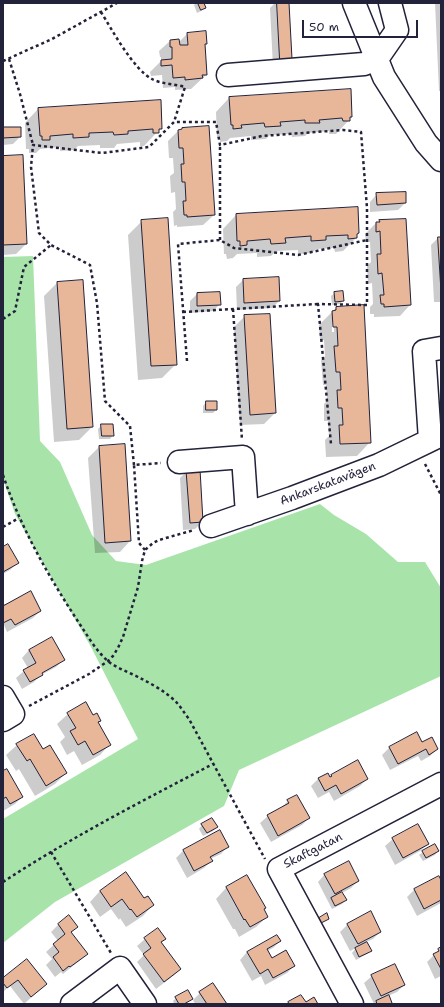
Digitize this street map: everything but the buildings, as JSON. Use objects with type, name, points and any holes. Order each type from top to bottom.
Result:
[{"type":"street","points":[[354,3],[384,77],[426,143],[441,160]]},
{"type":"street","points":[[228,75],[364,64],[377,59],[397,30],[390,3]]},
{"type":"street","points":[[429,440],[424,351],[441,348]]},
{"type":"street","name":"Ankarskatavägen","points":[[211,526],[292,498],[379,465],[429,440]]},
{"type":"street","points":[[179,462],[243,457],[247,514]]},
{"type":"street","name":"Skaftgatan","points":[[352,1004],[279,868],[441,784]]},
{"type":"street","points":[[72,1004],[120,968],[145,1004]]},
{"type":"path","points":[[3,61],[52,39],[117,3]]},
{"type":"path","points":[[33,146],[102,153],[149,147],[174,122],[185,86],[157,81],[146,75],[124,48],[101,12]]},
{"type":"path","points":[[9,59],[20,94],[33,146],[31,167],[39,233],[51,245],[90,265],[97,302],[105,401],[130,426],[139,543],[145,550]]},
{"type":"path","points":[[174,122],[216,122],[220,145],[220,240]]},
{"type":"path","points":[[183,312],[318,304],[368,305],[367,208],[361,132],[343,130],[262,136],[220,145]]},
{"type":"path","points":[[187,361],[178,244],[220,240],[234,248],[298,255],[367,240]]},
{"type":"path","points":[[3,318],[15,312],[24,267],[51,245]]},
{"type":"path","points":[[318,304],[331,444]]},
{"type":"path","points":[[233,309],[243,457]]},
{"type":"path","points":[[429,440],[441,495]]},
{"type":"path","points":[[134,465],[179,462]]},
{"type":"path","points":[[3,475],[19,518],[44,565],[99,653],[108,661],[161,690],[178,704],[189,719],[266,861],[279,868]]},
{"type":"path","points":[[3,527],[19,518]]},
{"type":"path","points":[[6,711],[89,674],[108,661],[118,648],[123,637],[138,587],[145,550],[159,540],[211,526]]},
{"type":"path","points":[[3,882],[51,852],[213,764]]},
{"type":"path","points":[[51,852],[120,968]]},
{"type":"green space","points":[[33,256],[40,441],[60,462],[92,535],[116,561],[146,565],[320,504],[334,515],[366,534],[398,562],[425,562],[441,588],[441,676],[239,770],[224,806],[55,902],[3,943],[3,819],[138,739],[91,647],[15,514],[3,479],[3,257]]}]
